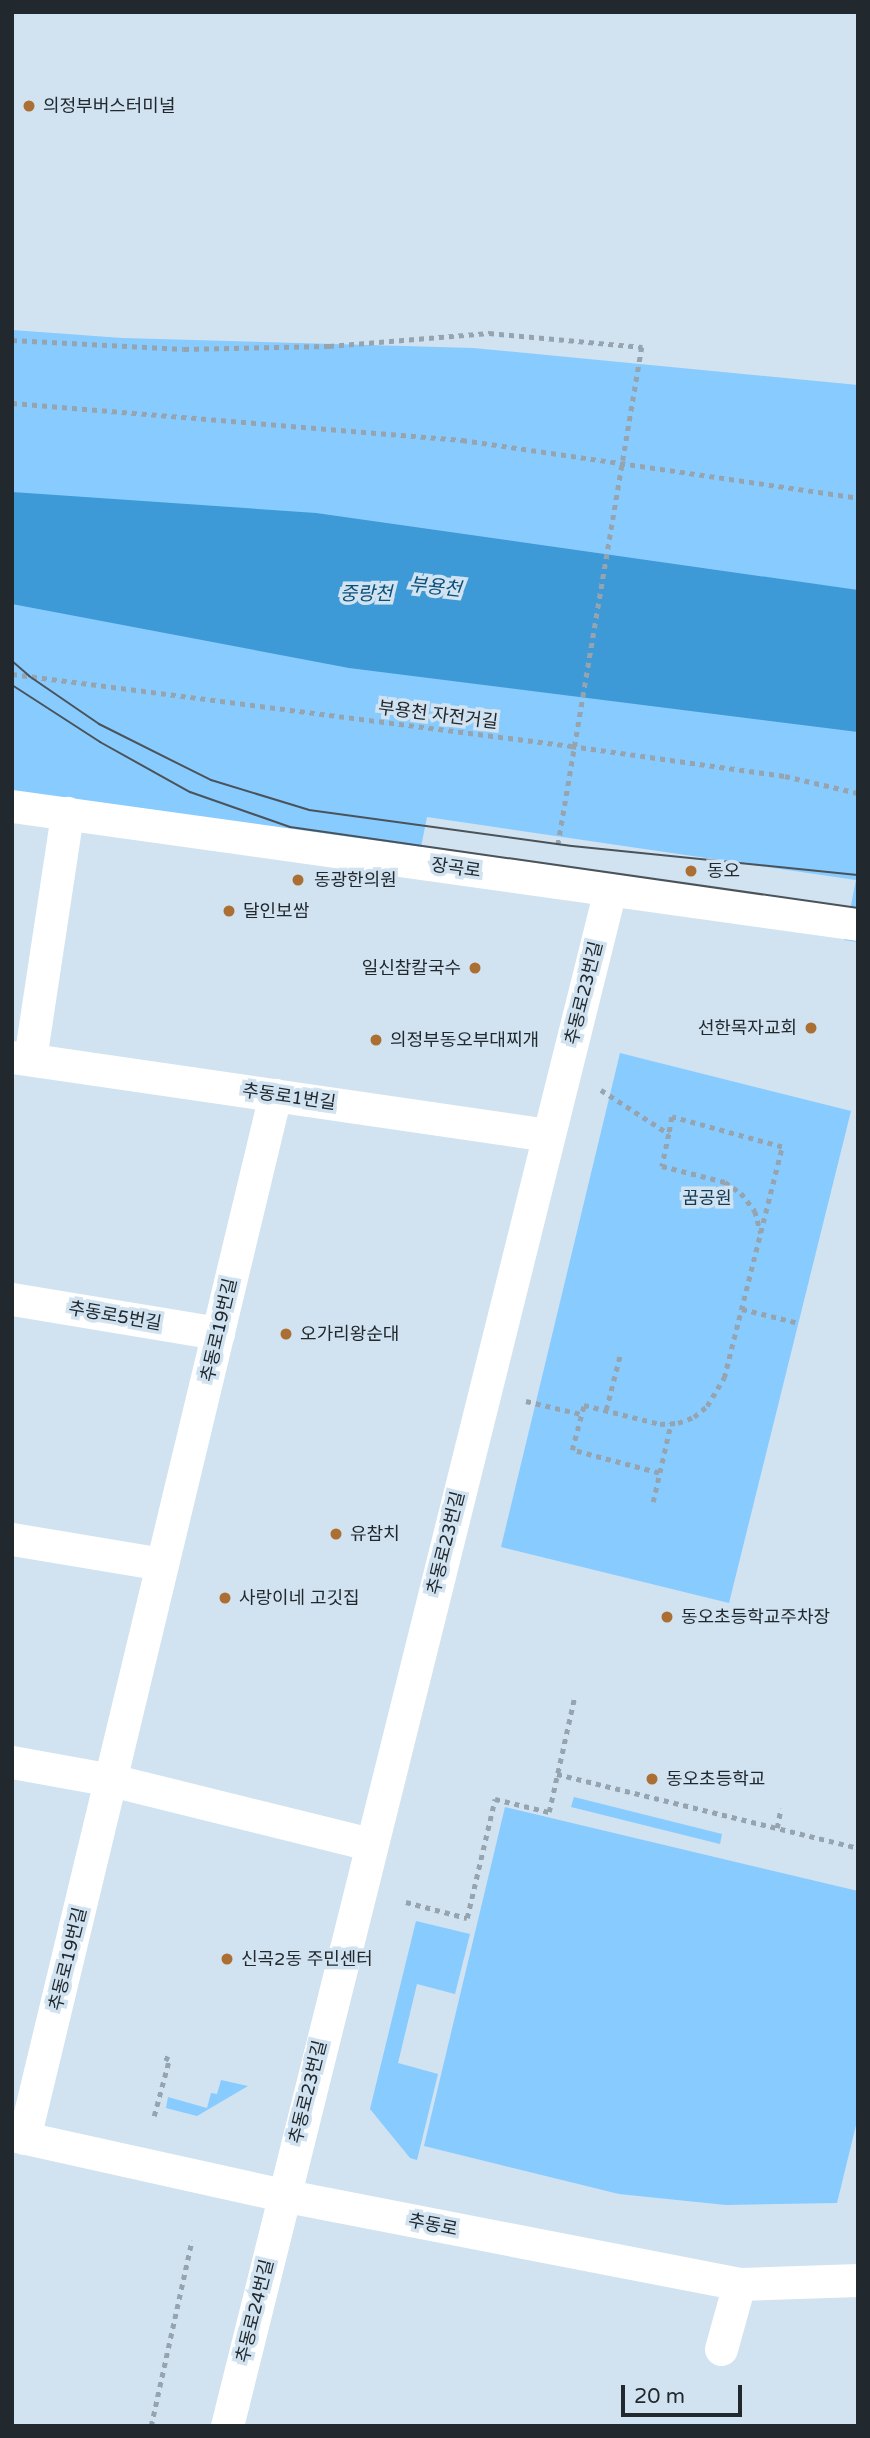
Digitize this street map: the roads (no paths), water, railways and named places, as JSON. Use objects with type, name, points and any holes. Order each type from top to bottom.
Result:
[{"type":"street","name":"장곡로","points":[[12,806],[858,924]]},
{"type":"street","name":"추동로1번길","points":[[67,813],[21,1058],[548,1135]]},
{"type":"street","name":"추동로23번길","points":[[282,2195],[610,890]]},
{"type":"street","name":"추동로19번길","points":[[18,2137],[111,1780],[275,1095]]},
{"type":"street","name":"추동로5번길","points":[[12,1299],[218,1333]]},
{"type":"street","points":[[12,1539],[162,1564]]},
{"type":"street","points":[[12,1762],[111,1780],[370,1844]]},
{"type":"street","name":"추동로","points":[[18,2137],[282,2195],[739,2284],[858,2280]]},
{"type":"street","name":"추동로24번길","points":[[227,2426],[282,2195]]},
{"type":"street","points":[[721,2349],[739,2284]]},
{"type":"water","name":"중랑천","points":[[12,492],[316,513],[858,590],[858,732],[349,668],[12,604]]},
{"type":"tram line","points":[[12,661],[29,676],[99,724],[211,780],[309,810],[572,846],[858,875]]},
{"type":"tram line","points":[[12,685],[100,742],[190,792],[290,827],[858,908]]},
{"type":"place","name":"의정부버스터미널","points":[[29,106]]},
{"type":"place","name":"동오","points":[[691,871]]},
{"type":"place","name":"동광한의원","points":[[298,880]]},
{"type":"place","name":"달인보쌈","points":[[229,911]]},
{"type":"place","name":"일신참칼국수","points":[[475,968]]},
{"type":"place","name":"선한목자교회","points":[[811,1028]]},
{"type":"place","name":"의정부동오부대찌개","points":[[376,1040]]},
{"type":"place","name":"오가리왕순대","points":[[286,1334]]},
{"type":"place","name":"유참치","points":[[336,1534]]},
{"type":"place","name":"사랑이네 고깃집","points":[[225,1598]]},
{"type":"place","name":"동오초등학교주차장","points":[[667,1617]]},
{"type":"place","name":"동오초등학교","points":[[652,1779]]},
{"type":"place","name":"신곡2동 주민센터","points":[[227,1959]]},
{"type":"water label","name":"부용천","points":[[435,588]]},
{"type":"park label","name":"꿈공원","points":[[707,1198]]}]
